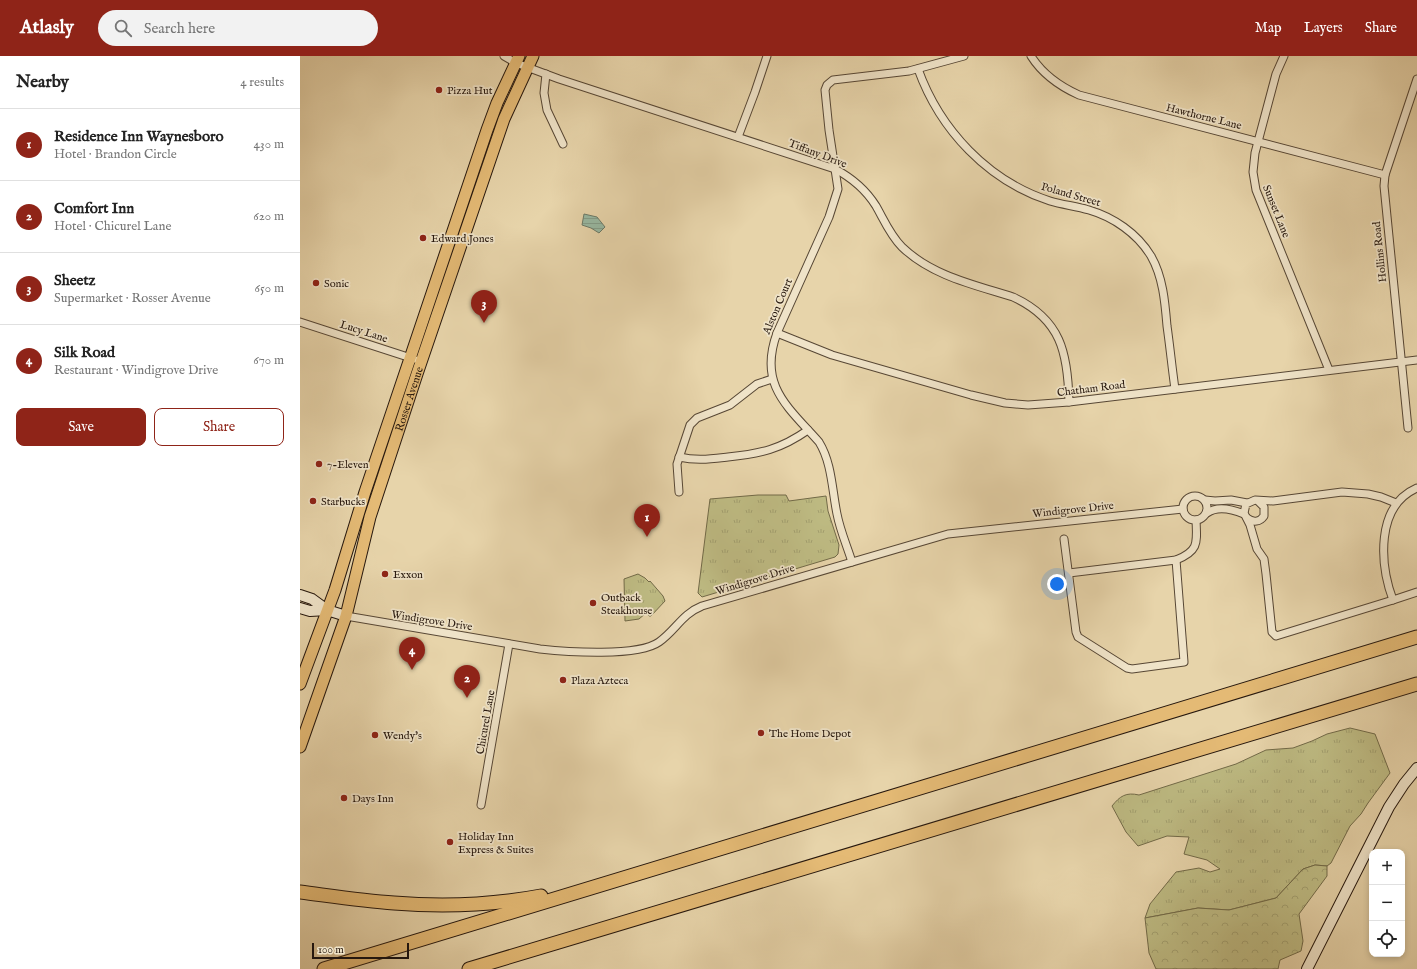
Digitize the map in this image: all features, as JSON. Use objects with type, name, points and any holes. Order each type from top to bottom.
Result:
[{"type":"highway","points":[[324,969],[1417,637]]},
{"type":"highway","points":[[469,969],[1417,684]]},
{"type":"highway","points":[[300,892],[394,903],[446,905],[530,898],[612,882]]},
{"type":"highway","points":[[494,969],[598,930]]},
{"type":"main road","name":"Rosser Avenue","points":[[300,747],[346,616],[372,511],[414,382],[493,148],[504,119],[533,56]]},
{"type":"main road","name":"Rosser Avenue","points":[[300,684],[335,590],[365,492],[487,130],[497,103],[518,59]]},
{"type":"street","name":"Tiffany Drive","points":[[504,56],[518,59],[527,67],[616,98],[835,169],[852,179],[862,188],[876,206],[894,238],[920,262],[934,270],[1013,297],[1024,302],[1042,316],[1056,332],[1063,350],[1069,385],[1069,402]]},
{"type":"street","points":[[738,137],[755,92],[766,56]]},
{"type":"street","name":"Alston Court","points":[[852,562],[837,516],[832,481],[826,457],[819,442],[783,401],[772,379],[770,360],[772,345],[834,204],[838,189],[829,130],[825,90],[833,80],[918,69],[964,56]]},
{"type":"street","name":"Hawthorne Lane","points":[[1031,56],[1050,78],[1067,90],[1079,96],[1385,175]]},
{"type":"street","name":"Sunset Lane","points":[[1284,56],[1276,74],[1258,141],[1253,172],[1256,190],[1329,370]]},
{"type":"street","name":"Poland Street","points":[[918,69],[930,97],[941,117],[963,146],[986,166],[1019,188],[1035,195],[1050,201],[1103,215],[1129,231],[1146,249],[1156,267],[1163,290],[1175,389]]},
{"type":"street","points":[[546,74],[544,93],[547,110],[563,144]]},
{"type":"street","name":"Hollins Road","points":[[1408,428],[1384,186],[1385,175],[1417,79]]},
{"type":"street","name":"Lucy Lane","points":[[300,322],[422,361]]},
{"type":"street","name":"Chatham Road","points":[[777,333],[832,355],[1004,403],[1028,405],[1069,402],[1417,360]]},
{"type":"street","points":[[679,492],[676,469],[693,420],[730,405],[757,384],[772,379]]},
{"type":"street","points":[[679,457],[699,460],[757,454],[780,446],[797,438],[808,430]]},
{"type":"street","points":[[1393,600],[1388,586],[1384,547],[1386,524],[1396,503],[1417,488]]},
{"type":"street","points":[[1258,521],[1252,522],[1245,516],[1232,510],[1220,508],[1211,510],[1200,519],[1196,520],[1187,517],[1183,509],[1185,501],[1191,496],[1199,496],[1205,500],[1231,500],[1248,503],[1252,501],[1273,501],[1342,492],[1368,494],[1382,497],[1396,503]]},
{"type":"street","points":[[1205,500],[1208,506],[1206,513]]},
{"type":"street","points":[[1258,501],[1265,510]]},
{"type":"street","points":[[1252,531],[1258,521],[1264,516],[1265,510],[1273,501]]},
{"type":"street","points":[[1248,503],[1244,510],[1245,516],[1252,531],[1257,549],[1264,559],[1272,632],[1276,636],[1417,592]]},
{"type":"street","name":"Windigrove Drive","points":[[346,616],[540,649],[574,652],[611,652],[647,648],[663,639],[683,617],[694,609],[948,534],[1183,509]]},
{"type":"street","points":[[1069,573],[1176,560],[1191,553],[1194,548],[1197,535],[1196,520]]},
{"type":"street","points":[[1064,540],[1076,632],[1078,637],[1127,668],[1132,669],[1184,662],[1176,560]]},
{"type":"street","points":[[300,595],[312,599],[327,610],[346,616]]},
{"type":"street","points":[[300,608],[310,611],[327,610]]},
{"type":"street","name":"Chicurel Lane","points":[[481,805],[509,644]]},
{"type":"street","points":[[1306,969],[1389,807],[1404,784],[1417,768]]},
{"type":"green space","points":[[758,495],[786,495],[789,501],[826,496],[828,511],[839,545],[838,554],[835,557],[702,597],[698,593],[710,499]]},
{"type":"green space","points":[[638,574],[649,582],[650,581],[663,596],[665,601],[651,616],[646,613],[639,619],[625,621],[624,579]]},
{"type":"green space","points":[[1350,728],[1375,734],[1390,773],[1361,814],[1350,826],[1331,863],[1327,866],[1315,865],[1303,869],[1276,898],[1229,910],[1198,908],[1145,918],[1150,904],[1176,872],[1199,868],[1210,872],[1220,869],[1207,860],[1184,854],[1189,837],[1167,836],[1138,846],[1126,832],[1112,806],[1118,800],[1130,794],[1139,795],[1236,764],[1266,750],[1293,748],[1327,734]]},
{"type":"green space","points":[[1315,865],[1327,866],[1327,876],[1299,914],[1303,941],[1301,951],[1280,960],[1278,969],[1156,969],[1149,953],[1145,918],[1198,908],[1229,910],[1276,898],[1303,869]]},
{"type":"shaded area","points":[[584,214],[597,217],[605,227],[599,233],[582,225]]},
{"type":"place","name":"Pizza Hut","points":[[439,90]]},
{"type":"place","name":"Edward Jones","points":[[423,238]]},
{"type":"place","name":"Sonic","points":[[316,283]]},
{"type":"place","name":"Sheetz","points":[[484,323]]},
{"type":"place","name":"7-Eleven","points":[[319,464]]},
{"type":"place","name":"Starbucks","points":[[313,501]]},
{"type":"place","name":"Residence Inn Waynesboro","points":[[647,537]]},
{"type":"place","name":"Exxon","points":[[385,574]]},
{"type":"place","name":"Outback Steakhouse","points":[[593,603]]},
{"type":"place","name":"Silk Road","points":[[412,670]]},
{"type":"place","name":"Plaza Azteca","points":[[563,680]]},
{"type":"place","name":"Comfort Inn","points":[[467,698]]},
{"type":"place","name":"The Home Depot","points":[[761,733]]},
{"type":"place","name":"Wendy's","points":[[375,735]]},
{"type":"place","name":"Days Inn","points":[[344,798]]},
{"type":"place","name":"Holiday Inn Express & Suites","points":[[450,842]]}]
